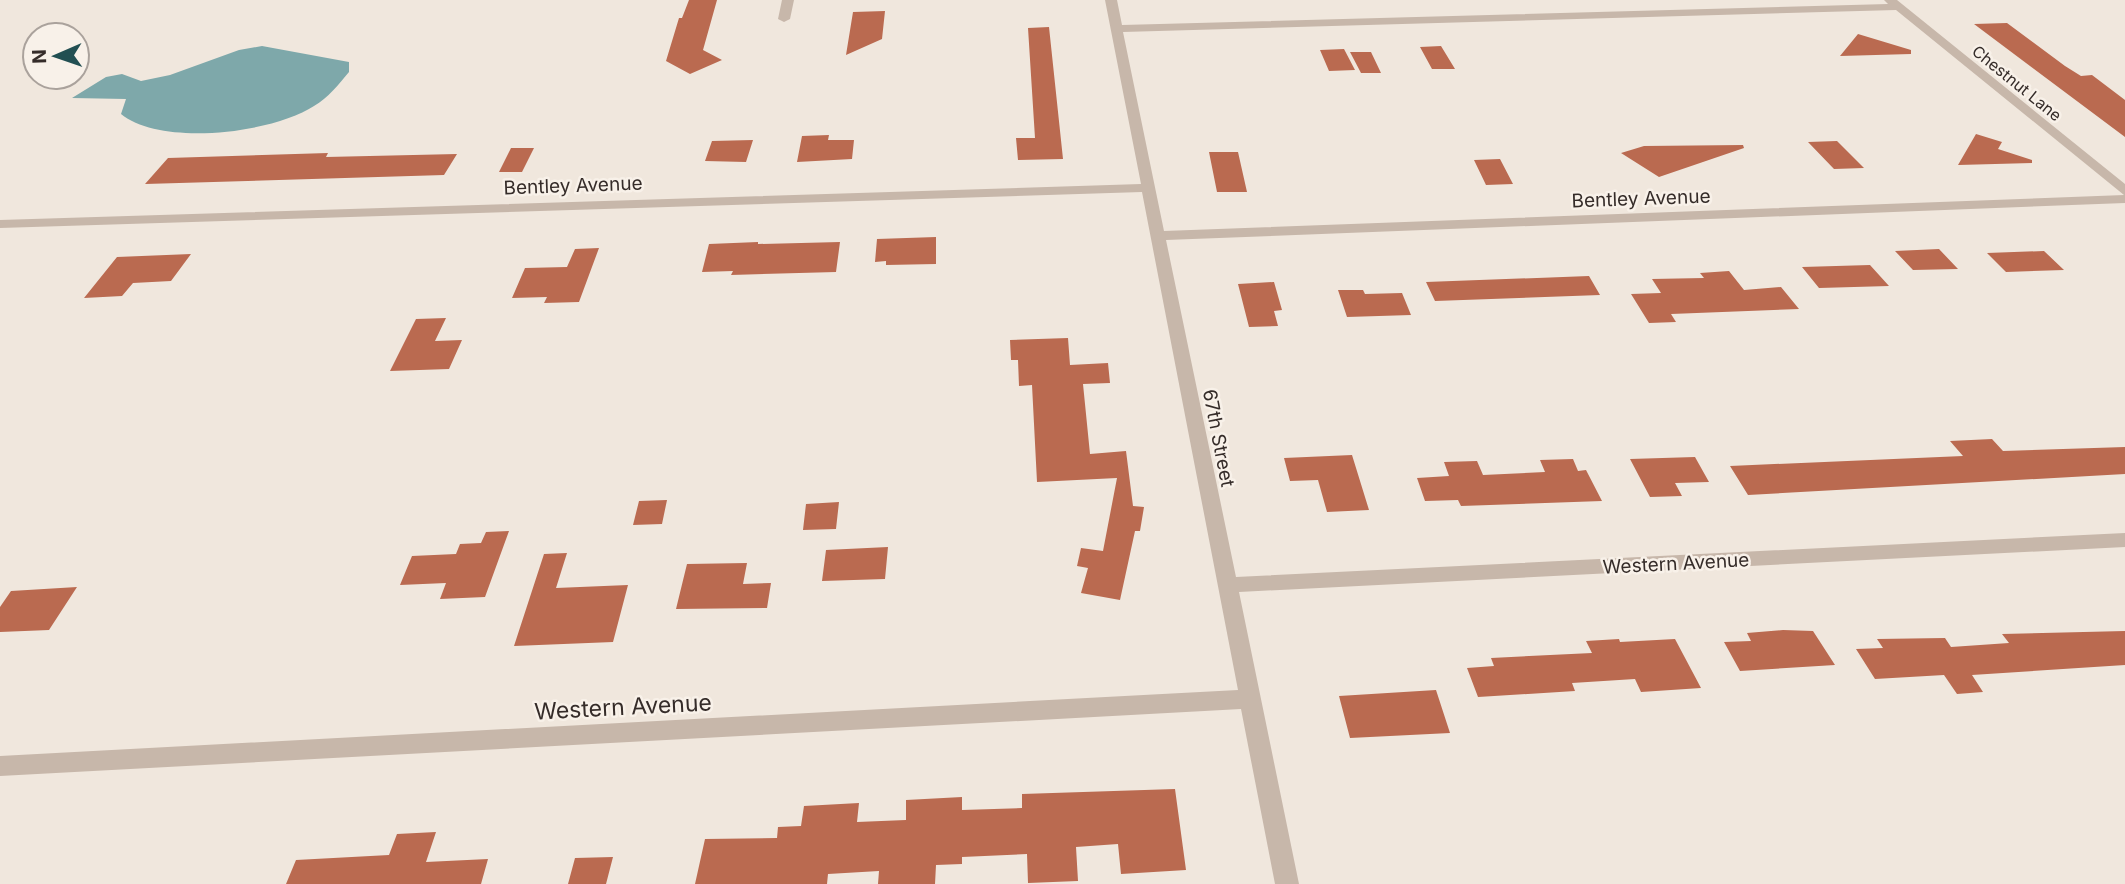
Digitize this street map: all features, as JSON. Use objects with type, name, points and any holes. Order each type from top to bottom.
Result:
[{"type":"street","points":[[784,19],[788,0]]},
{"type":"street","name":"67th Street","points":[[1111,0],[1287,884]]},
{"type":"street","points":[[1116,29],[1894,4]]},
{"type":"street","name":"Chestnut Lane","points":[[1894,4],[2125,191]]},
{"type":"street","name":"Bentley Avenue","points":[[0,224],[1147,188]]},
{"type":"street","name":"Bentley Avenue","points":[[1157,236],[2125,199]]},
{"type":"street","name":"Western Avenue","points":[[1227,585],[2125,540]]},
{"type":"street","name":"Western Avenue","points":[[0,766],[1250,699]]},
{"type":"water","points":[[262,46],[349,62],[349,72],[324,99],[296,115],[245,129],[217,132],[189,133],[139,124],[121,114],[126,99],[72,98],[83,91],[91,91],[91,86],[106,77],[122,74],[141,81],[170,75],[239,50]]},
{"type":"building","points":[[689,0],[717,0],[703,50],[722,60],[690,74],[666,61],[679,18],[682,18]]},
{"type":"building","points":[[885,11],[882,39],[846,55],[853,12]]},
{"type":"building","points":[[2007,23],[2065,66],[2081,76],[2092,75],[2125,100],[2125,137],[1974,24]]},
{"type":"building","points":[[1049,27],[1063,159],[1018,160],[1016,138],[1035,138],[1028,28]]},
{"type":"building","points":[[1858,34],[1911,50],[1911,54],[1840,56]]},
{"type":"building","points":[[1441,46],[1455,69],[1432,69],[1420,47]]},
{"type":"building","points":[[1344,49],[1355,70],[1329,71],[1320,50]]},
{"type":"building","points":[[1350,52],[1371,52],[1381,73],[1361,73]]},
{"type":"building","points":[[1976,134],[2002,142],[1998,149],[2032,160],[2032,163],[1958,165]]},
{"type":"building","points":[[829,135],[828,140],[854,140],[852,159],[797,162],[802,136]]},
{"type":"building","points":[[753,140],[746,162],[705,161],[712,141]]},
{"type":"building","points":[[1837,141],[1864,168],[1834,169],[1808,142]]},
{"type":"building","points":[[1743,145],[1744,148],[1659,177],[1621,153],[1644,146]]},
{"type":"building","points":[[511,148],[534,148],[522,172],[499,172]]},
{"type":"building","points":[[1209,152],[1238,152],[1247,192],[1217,192]]},
{"type":"building","points":[[328,153],[326,157],[457,154],[444,175],[145,184],[168,158]]},
{"type":"building","points":[[1500,159],[1513,184],[1486,185],[1474,160]]},
{"type":"building","points":[[936,237],[936,264],[886,265],[886,261],[875,262],[877,239]]},
{"type":"building","points":[[840,242],[836,272],[731,275],[733,271],[702,272],[709,244]]},
{"type":"building","points":[[599,248],[579,302],[544,303],[547,297],[512,298],[525,268],[567,267],[575,249]]},
{"type":"building","points":[[1939,249],[1958,269],[1913,270],[1895,251]]},
{"type":"building","points":[[2044,251],[2064,270],[2006,272],[1987,253]]},
{"type":"building","points":[[191,254],[171,281],[133,283],[122,296],[84,298],[117,257]]},
{"type":"building","points":[[1870,265],[1889,286],[1819,288],[1802,267]]},
{"type":"building","points":[[1729,271],[1744,290],[1781,287],[1799,309],[1671,314],[1676,322],[1649,323],[1631,294],[1661,293],[1652,279],[1704,278],[1700,273]]},
{"type":"building","points":[[1589,276],[1600,295],[1435,301],[1426,282]]},
{"type":"building","points":[[1274,282],[1282,310],[1274,311],[1278,326],[1249,327],[1238,284]]},
{"type":"building","points":[[1338,290],[1363,290],[1365,294],[1402,293],[1411,315],[1347,317]]},
{"type":"building","points":[[446,318],[435,341],[462,340],[449,369],[390,371],[416,319]]},
{"type":"building","points":[[1068,338],[1070,365],[1108,363],[1110,383],[1083,384],[1090,454],[1126,451],[1133,506],[1144,507],[1140,531],[1135,531],[1120,600],[1081,593],[1088,568],[1077,566],[1081,548],[1103,551],[1117,478],[1037,482],[1032,385],[1019,386],[1018,360],[1011,360],[1010,340]]},
{"type":"building","points":[[1992,439],[2003,451],[2125,447],[2125,474],[1748,495],[1730,466],[1963,456],[1950,441]]},
{"type":"building","points":[[1352,455],[1369,510],[1327,512],[1318,480],[1290,481],[1284,458]]},
{"type":"building","points":[[1695,457],[1709,482],[1675,483],[1682,496],[1650,497],[1630,459]]},
{"type":"building","points":[[1573,459],[1578,471],[1586,470],[1602,501],[1461,506],[1458,500],[1425,501],[1417,478],[1449,476],[1444,462],[1477,461],[1483,475],[1545,472],[1540,460]]},
{"type":"building","points":[[667,500],[662,524],[633,525],[639,501]]},
{"type":"building","points":[[839,502],[836,529],[803,530],[806,504]]},
{"type":"building","points":[[509,531],[485,597],[440,599],[446,583],[400,585],[412,556],[456,554],[460,544],[481,543],[486,532]]},
{"type":"building","points":[[888,547],[885,579],[822,581],[826,550]]},
{"type":"building","points":[[567,553],[556,588],[628,585],[613,642],[514,646],[544,554]]},
{"type":"building","points":[[747,563],[743,584],[771,583],[767,608],[676,609],[687,564]]},
{"type":"building","points":[[77,587],[49,630],[0,632],[0,607],[11,591]]},
{"type":"building","points":[[1813,631],[1835,665],[1740,671],[1724,642],[1751,641],[1747,633]]},
{"type":"building","points":[[2125,631],[2125,665],[1972,675],[1983,692],[1957,694],[1944,675],[1875,679],[1856,649],[1883,648],[1877,639],[1945,638],[1951,647],[2009,643],[2002,634]]},
{"type":"building","points":[[1619,639],[1620,642],[1675,639],[1701,688],[1641,692],[1635,679],[1572,683],[1575,691],[1478,697],[1467,668],[1494,666],[1491,658],[1592,653],[1586,641]]},
{"type":"building","points":[[1436,690],[1450,733],[1350,738],[1339,696]]},
{"type":"building","points":[[1175,789],[1186,870],[1121,874],[1118,844],[1076,847],[1078,881],[1028,883],[1027,854],[962,857],[962,864],[936,865],[935,884],[878,884],[879,871],[828,874],[827,884],[695,884],[705,839],[777,838],[778,827],[801,826],[804,806],[859,803],[857,822],[906,820],[906,800],[962,797],[962,810],[1022,808],[1022,794]]},
{"type":"building","points":[[436,832],[426,862],[488,859],[481,884],[286,884],[296,860],[389,855],[397,834]]},
{"type":"building","points":[[613,857],[606,884],[568,884],[575,858]]}]
